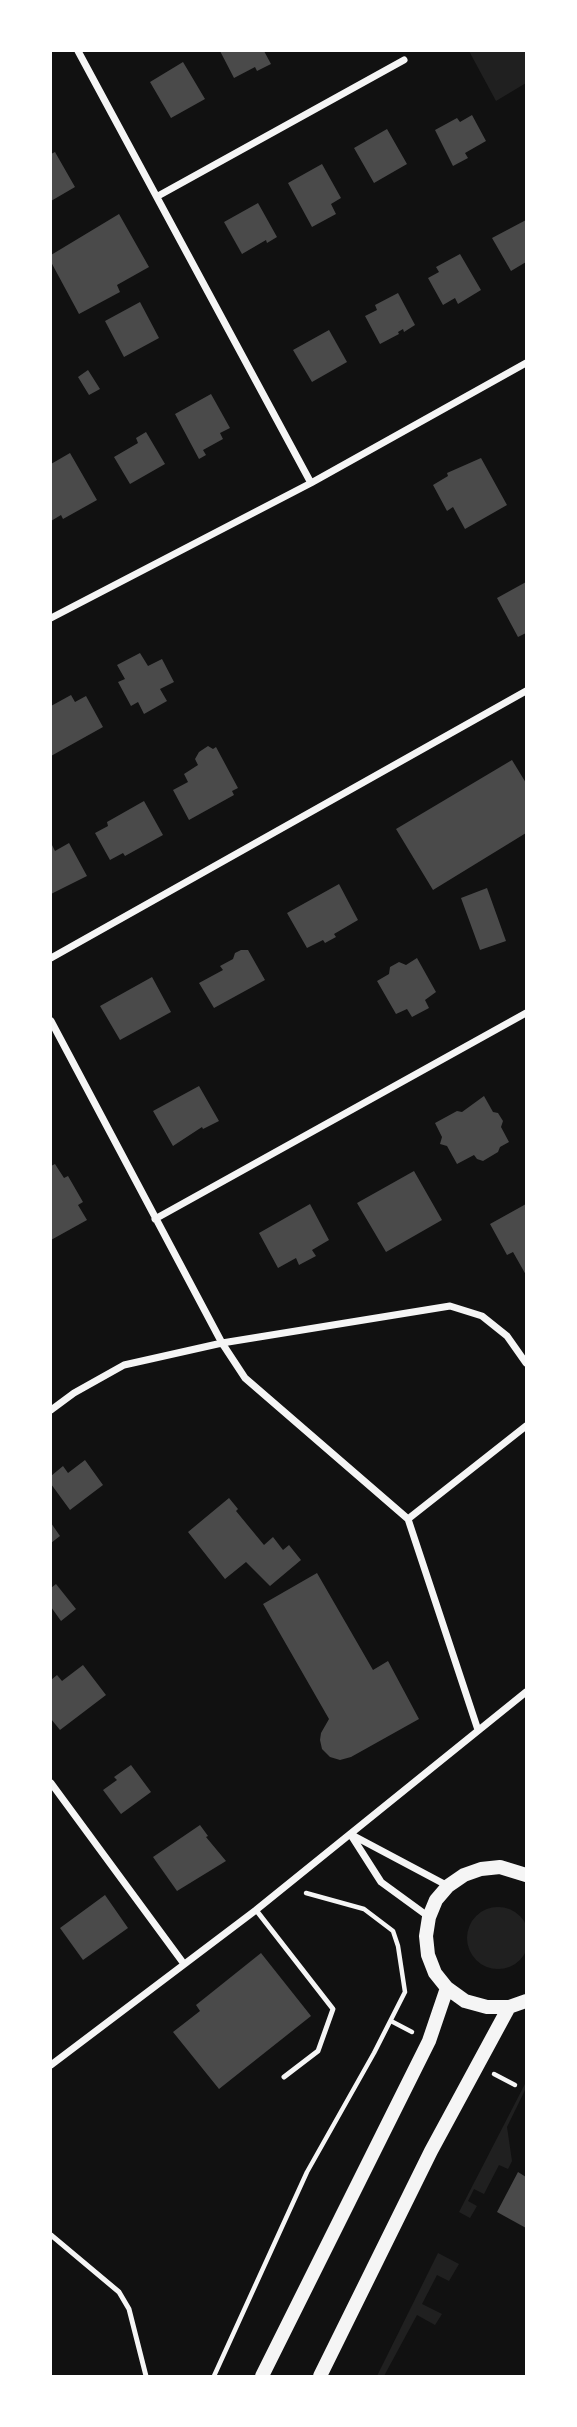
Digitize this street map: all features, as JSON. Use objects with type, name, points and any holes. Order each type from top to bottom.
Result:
[{"type":"main road","points":[[524,1870],[500,1867],[481,1869],[464,1875],[448,1886],[436,1900],[429,1917],[426,1936],[428,1955],[435,1973],[447,1988],[465,2001],[486,2007],[509,2007],[526,2001]]},
{"type":"main road","points":[[262,2376],[429,2040],[447,1988]]},
{"type":"main road","points":[[320,2376],[431,2151],[509,2007]]},
{"type":"street","points":[[78,51],[311,483]]},
{"type":"street","points":[[158,196],[404,60]]},
{"type":"street","points":[[51,618],[311,483],[526,363]]},
{"type":"street","points":[[51,958],[526,691]]},
{"type":"street","points":[[155,1219],[526,1013]]},
{"type":"street","points":[[51,1021],[222,1343],[245,1378],[408,1519],[478,1730]]},
{"type":"street","points":[[51,1410],[74,1393],[124,1366],[222,1343],[450,1306],[482,1316],[507,1336],[526,1363]]},
{"type":"street","points":[[408,1519],[526,1426]]},
{"type":"street","points":[[51,2064],[256,1910],[526,1692]]},
{"type":"street","points":[[51,1783],[184,1964]]},
{"type":"street","points":[[351,1835],[448,1886]]},
{"type":"street","points":[[351,1835],[382,1882],[429,1917]]},
{"type":"lane","points":[[256,1910],[333,2009],[318,2051],[284,2077]]},
{"type":"lane","points":[[51,2235],[118,2292],[129,2309],[146,2376]]},
{"type":"path","points":[[214,2376],[307,2172],[405,1992],[393,1931],[364,1909],[322,1896],[281,1889]]},
{"type":"path","points":[[391,2021],[429,2040]]},
{"type":"path","points":[[477,2065],[515,2085]]},
{"type":"shaded area","points":[[469,51],[526,51],[526,83],[496,101]]},
{"type":"shaded area","points":[[498,1907],[510,1909],[520,1916],[527,1926],[527,1950],[520,1960],[510,1967],[498,1969],[486,1967],[476,1960],[469,1950],[467,1938],[469,1926],[476,1916],[486,1909]]},
{"type":"shaded area","points":[[526,2082],[526,2088],[507,2127],[512,2161],[508,2169],[499,2165],[484,2194],[474,2189],[468,2201],[477,2206],[470,2218],[459,2212]]},
{"type":"shaded area","points":[[438,2253],[459,2264],[449,2281],[437,2275],[422,2304],[442,2314],[435,2325],[417,2315],[384,2376],[377,2376]]},
{"type":"building","points":[[220,51],[264,51],[271,64],[257,71],[255,67],[234,78]]},
{"type":"building","points":[[183,62],[205,99],[171,118],[150,82]]},
{"type":"building","points":[[472,115],[486,141],[465,153],[468,158],[453,166],[435,130],[457,118],[460,122]]},
{"type":"building","points":[[387,129],[407,164],[374,183],[354,148]]},
{"type":"building","points":[[55,152],[75,187],[51,201],[51,154]]},
{"type":"building","points":[[322,164],[341,198],[331,204],[336,214],[312,227],[288,183]]},
{"type":"building","points":[[258,203],[277,237],[267,243],[266,240],[242,254],[224,222]]},
{"type":"building","points":[[119,214],[149,267],[117,285],[120,292],[79,314],[51,262],[51,255]]},
{"type":"building","points":[[526,220],[526,262],[511,271],[492,238]]},
{"type":"building","points":[[460,254],[481,290],[458,304],[455,298],[443,305],[428,278],[439,272],[436,267]]},
{"type":"building","points":[[398,293],[415,325],[404,332],[403,329],[380,344],[365,316],[377,310],[375,305]]},
{"type":"building","points":[[140,302],[159,338],[124,357],[105,321]]},
{"type":"building","points":[[329,330],[347,362],[312,382],[293,350]]},
{"type":"building","points":[[88,370],[100,389],[89,395],[78,377]]},
{"type":"building","points":[[211,394],[230,428],[220,433],[223,439],[203,450],[206,455],[199,459],[175,414]]},
{"type":"building","points":[[146,432],[165,464],[130,484],[114,457],[138,443],[136,438]]},
{"type":"building","points":[[70,453],[97,500],[63,519],[61,515],[51,521],[51,464]]},
{"type":"building","points":[[481,458],[507,505],[465,529],[453,507],[447,511],[433,485],[448,476],[447,473]]},
{"type":"building","points":[[526,582],[526,633],[518,637],[497,598]]},
{"type":"building","points":[[140,653],[148,666],[162,659],[174,682],[160,689],[167,701],[144,714],[138,702],[131,706],[118,682],[125,679],[117,665]]},
{"type":"building","points":[[71,695],[75,702],[86,696],[103,727],[51,756],[51,706]]},
{"type":"building","points":[[208,746],[213,749],[216,747],[238,788],[232,791],[234,795],[189,820],[173,790],[188,782],[184,774],[198,765],[195,759],[199,752]]},
{"type":"building","points":[[512,760],[526,783],[526,833],[433,890],[396,829]]},
{"type":"building","points":[[144,801],[163,835],[125,856],[123,853],[110,860],[95,833],[108,826],[107,822]]},
{"type":"building","points":[[51,843],[55,851],[69,843],[87,876],[51,894]]},
{"type":"building","points":[[339,884],[358,920],[334,934],[336,937],[307,948],[287,913]]},
{"type":"building","points":[[487,888],[506,941],[480,950],[461,898]]},
{"type":"building","points":[[248,950],[265,980],[214,1008],[199,983],[223,970],[220,966],[233,959],[235,953]]},
{"type":"building","points":[[417,958],[436,992],[425,1000],[429,1008],[412,1017],[407,1009],[396,1014],[377,981],[389,974],[390,967],[399,962],[406,965]]},
{"type":"building","points":[[152,977],[171,1012],[120,1040],[100,1006]]},
{"type":"building","points":[[199,1086],[219,1121],[203,1129],[202,1127],[173,1146],[153,1111]]},
{"type":"building","points":[[484,1096],[493,1112],[498,1113],[503,1121],[501,1127],[509,1142],[483,1161],[474,1155],[457,1164],[447,1146],[440,1144],[442,1137],[435,1123],[457,1111],[462,1112]]},
{"type":"building","points":[[55,1164],[64,1178],[68,1176],[83,1202],[78,1205],[87,1220],[51,1240],[51,1166]]},
{"type":"building","points":[[414,1171],[442,1220],[386,1252],[357,1203]]},
{"type":"building","points":[[310,1204],[329,1240],[312,1250],[316,1256],[299,1265],[296,1258],[278,1268],[259,1233]]},
{"type":"building","points":[[526,1204],[526,1275],[513,1252],[507,1255],[490,1224]]},
{"type":"building","points":[[85,1460],[103,1485],[70,1510],[51,1484],[51,1476],[63,1466],[68,1473]]},
{"type":"building","points":[[229,1498],[238,1509],[236,1511],[264,1545],[273,1537],[283,1550],[289,1545],[301,1560],[270,1586],[246,1562],[225,1579],[188,1532]]},
{"type":"building","points":[[51,1523],[60,1536],[51,1543]]},
{"type":"building","points":[[317,1573],[373,1670],[388,1661],[419,1719],[351,1757],[340,1760],[330,1757],[322,1749],[321,1733],[329,1719],[263,1604]]},
{"type":"building","points":[[56,1584],[76,1609],[61,1621],[51,1607],[51,1588]]},
{"type":"building","points":[[83,1665],[106,1695],[60,1730],[51,1719],[51,1680],[57,1675],[62,1681]]},
{"type":"building","points":[[131,1765],[151,1792],[121,1814],[103,1790],[117,1780],[114,1777]]},
{"type":"building","points":[[200,1825],[208,1836],[206,1837],[226,1861],[177,1891],[153,1857]]},
{"type":"building","points":[[105,1895],[128,1928],[83,1960],[60,1928]]},
{"type":"building","points":[[261,1953],[311,2016],[219,2089],[173,2032],[200,2011],[196,2005]]},
{"type":"building","points":[[518,2172],[526,2177],[526,2228],[497,2212]]}]
